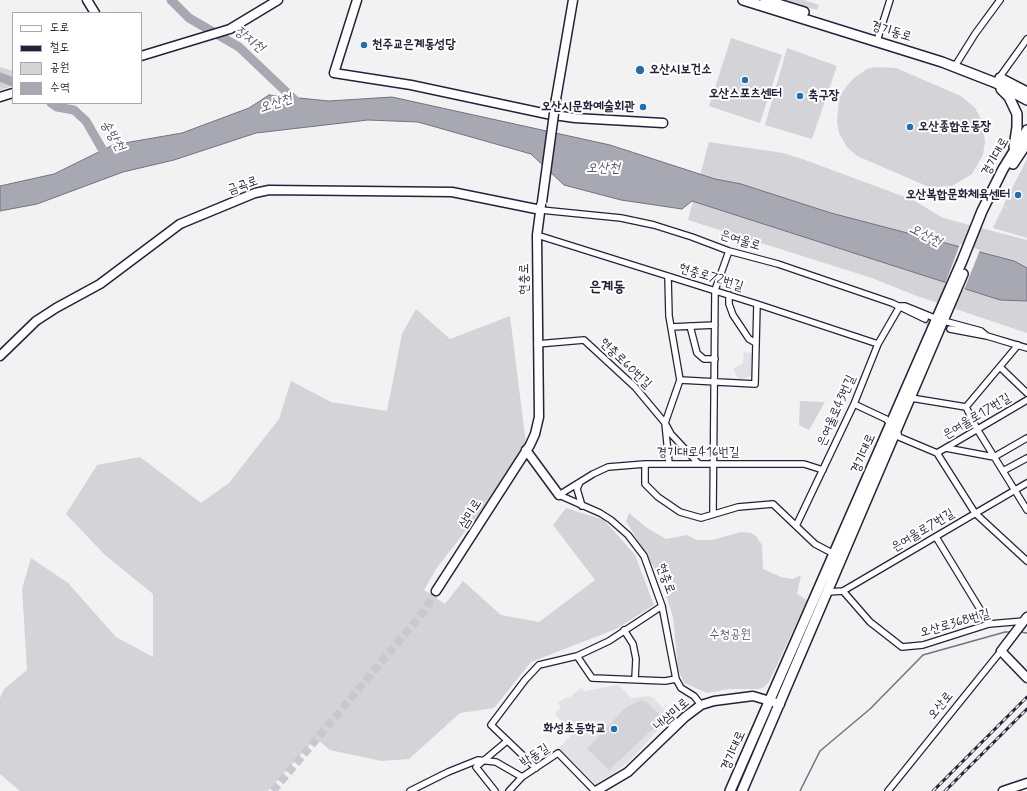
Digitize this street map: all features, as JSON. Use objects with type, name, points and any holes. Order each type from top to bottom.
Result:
[{"type":"main road","name":"경기동로","points":[[743,0],[877,39],[956,64],[1027,92]]},
{"type":"main road","name":"경기동로","points":[[765,0],[877,39]]},
{"type":"main road","name":"경기동로","points":[[998,81],[1027,100]]},
{"type":"main road","points":[[998,81],[1027,87]]},
{"type":"main road","points":[[998,81],[1009,97],[1017,114],[1015,154],[1027,150]]},
{"type":"main road","name":"경기대로","points":[[730,791],[834,554],[894,428],[911,398],[984,212],[1027,130]]},
{"type":"main road","name":"경기대로","points":[[1015,154],[1027,143]]},
{"type":"main road","name":"경기대로","points":[[742,791],[828,592],[894,428],[942,317]]},
{"type":"street","points":[[87,0],[94,12]]},
{"type":"street","points":[[142,56],[230,29],[278,0]]},
{"type":"street","points":[[357,0],[334,73],[411,85],[547,114],[576,118],[662,123]]},
{"type":"street","name":"현충로","points":[[526,450],[534,434],[538,416],[537,235],[556,99],[573,0]]},
{"type":"street","points":[[877,39],[890,0]]},
{"type":"street","points":[[956,64],[975,34],[1000,0]]},
{"type":"street","points":[[998,81],[1027,39]]},
{"type":"street","name":"금곡로","points":[[0,356],[36,322],[56,308],[100,284],[180,224],[255,193],[269,190],[452,192],[541,206]]},
{"type":"street","name":"은여울로","points":[[541,206],[621,218],[685,234],[729,251],[778,264],[900,306],[926,319]]},
{"type":"street","name":"현충로72번길","points":[[537,235],[668,277],[715,290],[878,344]]},
{"type":"street","points":[[713,514],[715,290],[729,251]]},
{"type":"street","points":[[668,277],[671,327],[680,380],[665,423],[669,463]]},
{"type":"street","points":[[729,295],[728,304],[734,315],[749,339],[756,343]]},
{"type":"street","points":[[680,380],[755,384],[757,304]]},
{"type":"street","points":[[900,306],[905,306],[942,317],[981,331],[987,336]]},
{"type":"street","name":"은여울로43번길","points":[[796,526],[854,404],[878,344],[900,306]]},
{"type":"street","points":[[671,327],[715,325]]},
{"type":"street","points":[[690,326],[698,353],[704,359],[714,359]]},
{"type":"street","points":[[950,329],[987,336],[1027,348]]},
{"type":"street","name":"현충로60번길","points":[[537,344],[584,340],[635,387],[665,423],[671,434],[698,463]]},
{"type":"street","points":[[966,407],[1018,345]]},
{"type":"street","points":[[1000,367],[1027,393]]},
{"type":"street","points":[[911,398],[966,407]]},
{"type":"street","name":"은여울로17번길","points":[[937,453],[1027,400]]},
{"type":"street","points":[[854,404],[886,419],[894,428],[899,437],[937,453],[975,513],[1027,560]]},
{"type":"street","points":[[966,407],[977,429],[1014,490],[1027,508]]},
{"type":"street","points":[[946,448],[994,457],[1027,438]]},
{"type":"street","points":[[526,450],[559,495],[608,467],[645,464]]},
{"type":"street","name":"삼미로","points":[[436,591],[526,450]]},
{"type":"street","points":[[1003,471],[1027,458]]},
{"type":"street","name":"경기대로416번길","points":[[823,470],[804,464],[645,464],[645,484],[658,496],[680,512],[701,518],[738,507],[773,504],[815,544],[834,554]]},
{"type":"street","points":[[580,482],[576,490],[582,506]]},
{"type":"street","name":"은여울로7번길","points":[[843,592],[1027,483]]},
{"type":"street","name":"현충로","points":[[559,495],[600,513],[628,535],[644,556],[662,606],[676,679]]},
{"type":"street","points":[[936,537],[989,624]]},
{"type":"street","points":[[828,592],[843,592]]},
{"type":"street","name":"오산로368번길","points":[[843,592],[870,622],[902,647],[922,645],[989,624],[1024,621]]},
{"type":"street","points":[[536,768],[490,725],[525,680],[539,665],[577,656],[609,641],[662,606]]},
{"type":"street","name":"오산로","points":[[888,791],[1024,621]]},
{"type":"street","points":[[624,630],[632,644],[636,659],[635,679]]},
{"type":"street","points":[[1001,651],[1027,678]]},
{"type":"street","points":[[577,656],[592,678],[665,681],[676,679],[682,688],[694,696],[701,705]]},
{"type":"street","name":"내삼미로","points":[[596,791],[628,772],[685,717],[701,705],[714,701],[753,696],[780,704]]},
{"type":"street","points":[[495,791],[476,768],[507,741]]},
{"type":"street","name":"박동길","points":[[485,759],[496,762],[522,778],[558,753],[596,791]]},
{"type":"street","points":[[410,791],[448,772],[478,760],[485,759]]},
{"type":"street","points":[[509,791],[522,778]]},
{"type":"street","points":[[1003,791],[1027,782]]},
{"type":"shaded area","points":[[744,352],[754,353],[754,375],[739,380],[733,369],[743,363]]},
{"type":"shaded area","name":"화성초등학교","points":[[618,685],[632,698],[648,696],[654,698],[672,718],[654,734],[631,760],[595,784],[559,748],[572,734],[555,714],[561,707],[558,703],[565,698],[570,697],[581,688],[584,691]]},
{"type":"green space","points":[[782,0],[804,0],[819,5],[817,10]]},
{"type":"green space","name":"오산스포츠센터","points":[[731,38],[782,55],[760,123],[709,106]]},
{"type":"green space","name":"축구장","points":[[787,48],[837,66],[812,139],[765,125]]},
{"type":"green space","points":[[0,67],[12,71],[12,86],[0,90]]},
{"type":"green space","name":"오산종합운동장","points":[[875,67],[896,68],[961,96],[975,108],[981,119],[985,141],[983,155],[972,174],[952,186],[929,187],[857,156],[847,147],[839,133],[837,122],[839,98],[854,78],[867,69]]},
{"type":"green space","points":[[709,142],[783,153],[913,200],[943,218],[1027,240],[1027,333],[914,295],[872,278],[688,220]]},
{"type":"green space","points":[[1027,159],[1027,238],[993,228],[1003,207],[1012,210],[1003,206]]},
{"type":"green space","points":[[416,309],[450,339],[510,316],[526,444],[491,498],[436,569],[424,590],[445,604],[463,581],[501,615],[539,622],[595,580],[553,525],[566,508],[604,520],[635,555],[654,605],[616,629],[531,662],[494,708],[460,713],[409,759],[381,761],[330,750],[316,738],[268,791],[20,791],[0,774],[0,698],[4,689],[27,670],[22,589],[31,558],[68,583],[116,637],[153,657],[153,594],[104,554],[66,514],[97,465],[140,457],[201,503],[229,483],[279,419],[291,381],[331,402],[387,411],[402,334]]},
{"type":"green space","points":[[800,401],[825,402],[809,430],[799,425]]},
{"type":"green space","name":"수청공원","points":[[629,513],[647,528],[666,539],[687,535],[697,540],[712,540],[741,532],[751,533],[756,536],[762,545],[763,569],[781,577],[793,579],[801,575],[797,594],[807,600],[769,682],[764,687],[759,689],[729,689],[707,693],[684,683],[678,669],[673,617],[661,579],[626,521]]},
{"type":"green space","points":[[641,700],[646,702],[664,719],[609,770],[587,749],[625,708]]},
{"type":"water","name":"오산천","points":[[269,95],[329,101],[392,97],[610,145],[715,179],[741,184],[831,213],[1014,261],[1027,268],[1027,301],[1000,300],[692,201],[682,209],[621,200],[564,185],[531,154],[418,122],[368,120],[256,133],[174,160],[123,172],[37,204],[0,211],[0,186],[54,174],[113,145],[182,133],[249,108]]},
{"type":"pier","points":[[960,244],[980,250],[964,290],[945,284]]},
{"type":"waterway","name":"장지천","points":[[171,0],[189,18],[239,47],[301,106]]},
{"type":"waterway","name":"송방천","points":[[0,77],[12,82]]},
{"type":"waterway","name":"송방천","points":[[52,104],[57,107],[74,110],[86,121],[109,161]]},
{"type":"waterway","points":[[800,791],[820,751],[870,709],[923,655],[1005,632],[1012,632]]},
{"type":"waterway","points":[[1020,632],[1027,633]]},
{"type":"tunnel","points":[[925,319],[927,322],[950,329]]},
{"type":"tunnel","points":[[273,791],[424,611],[436,591]]},
{"type":"railway","points":[[933,791],[1027,697]]},
{"type":"railway","points":[[945,791],[1027,709]]},
{"type":"place","name":"천주교은계동성당","points":[[364,45]]},
{"type":"place","name":"오산시보건소","points":[[640,70]]},
{"type":"place","name":"오산스포츠센터","points":[[745,80]]},
{"type":"place","name":"축구장","points":[[800,96]]},
{"type":"place","name":"오산시문화예술회관","points":[[643,107]]},
{"type":"place","name":"오산종합운동장","points":[[910,127]]},
{"type":"place","name":"오산복합문화체육센터","points":[[1018,195]]},
{"type":"place","name":"화성초등학교","points":[[614,729]]},
{"type":"district","name":"은계동","points":[[607,288]]}]
